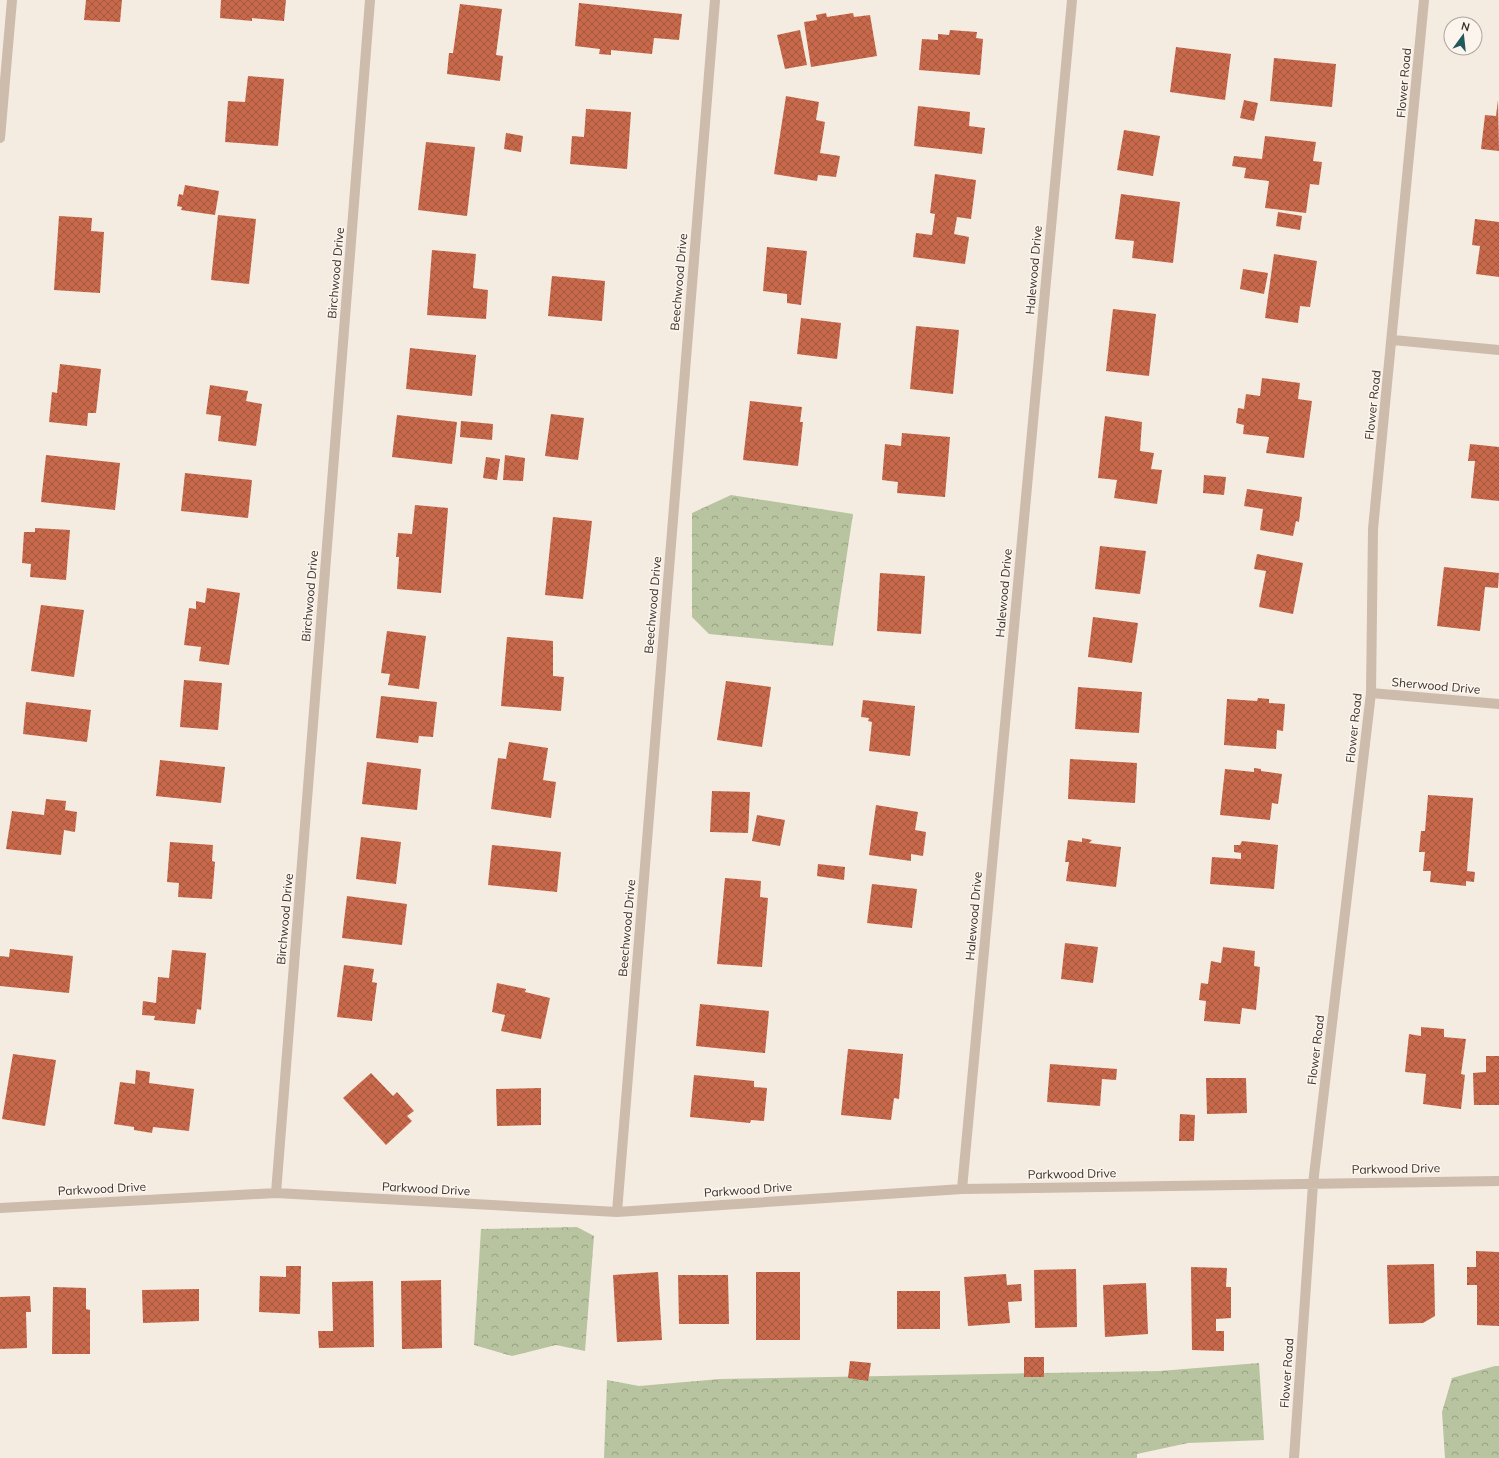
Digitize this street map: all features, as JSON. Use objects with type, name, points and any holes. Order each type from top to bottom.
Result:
[{"type":"street","points":[[0,138],[12,0]]},
{"type":"street","name":"Birchwood Drive","points":[[276,1193],[370,0]]},
{"type":"street","name":"Beechwood Drive","points":[[617,1212],[715,0]]},
{"type":"street","name":"Halewood Drive","points":[[962,1188],[1072,0]]},
{"type":"street","name":"Flower Road","points":[[1294,1458],[1313,1184],[1371,693],[1373,529],[1393,340],[1424,0]]},
{"type":"street","points":[[1393,340],[1499,350]]},
{"type":"street","name":"Sherwood Drive","points":[[1371,693],[1499,704]]},
{"type":"street","name":"Parkwood Drive","points":[[0,1208],[276,1193],[617,1212],[962,1188],[1499,1181]]},
{"type":"green space","points":[[731,495],[853,514],[833,646],[709,634],[692,617],[692,513]]},
{"type":"green space","points":[[577,1227],[594,1236],[585,1351],[556,1345],[512,1356],[474,1345],[481,1229]]},
{"type":"green space","points":[[1259,1363],[1264,1440],[1188,1443],[1137,1454],[1137,1458],[604,1458],[607,1380],[639,1386],[720,1379],[1160,1371]]},
{"type":"green space","points":[[1499,1366],[1499,1458],[1445,1458],[1442,1412],[1452,1378]]},
{"type":"building","points":[[86,0],[122,0],[120,22],[84,20]]},
{"type":"building","points":[[221,0],[286,0],[284,21],[252,18],[252,21],[220,18]]},
{"type":"building","points":[[579,3],[682,14],[679,40],[654,38],[652,54],[611,50],[611,55],[599,54],[600,49],[575,46]]},
{"type":"building","points":[[460,4],[502,9],[496,55],[503,56],[500,81],[447,74],[449,53],[453,53]]},
{"type":"building","points":[[826,13],[827,17],[853,13],[854,17],[870,15],[877,56],[811,67],[804,22],[817,20],[816,15]]},
{"type":"building","points":[[800,30],[807,65],[785,69],[777,35]]},
{"type":"building","points":[[950,30],[977,32],[976,38],[983,39],[980,75],[919,70],[922,39],[938,40],[938,34],[949,35]]},
{"type":"building","points":[[1176,47],[1231,54],[1225,100],[1170,92]]},
{"type":"building","points":[[1274,58],[1336,64],[1332,107],[1270,101]]},
{"type":"building","points":[[248,76],[284,79],[278,146],[225,142],[228,101],[245,102]]},
{"type":"building","points":[[786,96],[819,102],[816,120],[825,122],[820,153],[840,156],[836,177],[818,175],[817,181],[774,174]]},
{"type":"building","points":[[1244,100],[1258,103],[1254,121],[1240,118]]},
{"type":"building","points":[[1498,100],[1499,151],[1481,149],[1485,115],[1496,116]]},
{"type":"building","points":[[918,106],[970,112],[969,126],[985,128],[982,154],[914,146]]},
{"type":"building","points":[[586,109],[631,112],[627,169],[570,164],[572,136],[584,137]]},
{"type":"building","points":[[1124,130],[1160,136],[1153,176],[1117,170]]},
{"type":"building","points":[[506,133],[523,136],[521,152],[504,149]]},
{"type":"building","points":[[1265,136],[1316,142],[1313,161],[1322,162],[1319,185],[1310,184],[1306,213],[1265,208],[1269,181],[1244,178],[1246,168],[1232,166],[1234,156],[1262,159]]},
{"type":"building","points":[[426,142],[475,147],[467,216],[418,210]]},
{"type":"building","points":[[935,174],[976,180],[971,219],[957,217],[954,234],[969,237],[965,264],[913,257],[916,233],[932,235],[935,214],[930,213]]},
{"type":"building","points":[[185,185],[219,191],[215,215],[181,210],[182,207],[177,206],[179,194],[183,195]]},
{"type":"building","points":[[1121,194],[1180,202],[1173,263],[1132,258],[1134,241],[1115,239]]},
{"type":"building","points":[[1278,212],[1302,216],[1300,230],[1276,226]]},
{"type":"building","points":[[218,215],[256,219],[249,284],[211,280]]},
{"type":"building","points":[[59,216],[92,218],[91,231],[104,232],[100,293],[54,290]]},
{"type":"building","points":[[1475,219],[1499,222],[1499,277],[1476,274],[1480,246],[1472,245]]},
{"type":"building","points":[[767,247],[807,251],[801,305],[787,303],[787,294],[763,291]]},
{"type":"building","points":[[432,250],[476,254],[473,288],[488,290],[486,319],[427,315]]},
{"type":"building","points":[[1274,254],[1317,261],[1310,307],[1300,306],[1298,323],[1265,318]]},
{"type":"building","points":[[1243,269],[1268,273],[1264,294],[1240,289]]},
{"type":"building","points":[[552,276],[605,281],[602,321],[548,316]]},
{"type":"building","points":[[1113,309],[1156,314],[1149,376],[1106,371]]},
{"type":"building","points":[[801,318],[841,323],[837,359],[797,354]]},
{"type":"building","points":[[916,326],[959,330],[953,394],[910,389]]},
{"type":"building","points":[[410,348],[476,355],[472,396],[406,389]]},
{"type":"building","points":[[60,364],[101,369],[96,413],[88,413],[87,426],[49,422],[52,392],[57,393]]},
{"type":"building","points":[[1262,378],[1300,383],[1298,399],[1312,401],[1304,458],[1266,453],[1269,437],[1243,434],[1244,425],[1236,423],[1238,408],[1244,409],[1246,394],[1260,396]]},
{"type":"building","points":[[210,385],[248,391],[246,401],[262,404],[256,446],[218,441],[221,416],[206,414]]},
{"type":"building","points":[[750,401],[802,407],[800,422],[803,422],[798,466],[743,460]]},
{"type":"building","points":[[551,414],[584,418],[578,460],[545,456]]},
{"type":"building","points":[[397,415],[457,422],[452,464],[392,457]]},
{"type":"building","points":[[1105,416],[1142,422],[1140,451],[1154,453],[1151,469],[1162,470],[1157,504],[1114,498],[1117,480],[1098,478]]},
{"type":"building","points":[[461,421],[493,424],[492,440],[460,437]]},
{"type":"building","points":[[902,433],[950,437],[945,497],[897,493],[898,482],[882,480],[885,444],[901,446]]},
{"type":"building","points":[[1470,444],[1499,447],[1499,501],[1471,498],[1475,461],[1468,461]]},
{"type":"building","points":[[46,455],[120,463],[115,510],[41,502]]},
{"type":"building","points":[[505,455],[525,458],[523,481],[503,480]]},
{"type":"building","points":[[486,457],[500,459],[497,480],[483,478]]},
{"type":"building","points":[[185,473],[252,480],[248,518],[181,511]]},
{"type":"building","points":[[1204,475],[1226,477],[1224,495],[1203,493]]},
{"type":"building","points":[[1247,489],[1302,497],[1299,522],[1296,521],[1293,536],[1260,530],[1263,509],[1244,506]]},
{"type":"building","points":[[415,505],[448,508],[441,593],[397,589],[399,557],[396,557],[398,533],[412,534]]},
{"type":"building","points":[[553,517],[592,521],[583,599],[545,595]]},
{"type":"building","points":[[35,528],[70,530],[66,580],[30,577],[31,564],[22,563],[24,532],[35,532]]},
{"type":"building","points":[[1100,546],[1146,551],[1140,594],[1095,589]]},
{"type":"building","points":[[1257,554],[1303,563],[1293,614],[1259,607],[1266,571],[1254,569]]},
{"type":"building","points":[[1444,567],[1499,573],[1498,588],[1485,587],[1480,631],[1437,626]]},
{"type":"building","points":[[880,573],[925,576],[921,634],[877,631]]},
{"type":"building","points":[[207,588],[240,593],[229,665],[199,661],[201,647],[184,645],[189,608],[196,609],[196,601],[205,603]]},
{"type":"building","points":[[41,605],[84,610],[74,677],[31,671]]},
{"type":"building","points":[[1093,617],[1138,623],[1132,663],[1088,657]]},
{"type":"building","points":[[387,631],[426,636],[419,689],[388,685],[390,674],[381,673]]},
{"type":"building","points":[[507,637],[553,641],[553,676],[564,677],[561,711],[501,706]]},
{"type":"building","points":[[184,680],[222,683],[218,730],[180,727]]},
{"type":"building","points":[[726,681],[771,687],[762,747],[717,740]]},
{"type":"building","points":[[1078,687],[1142,692],[1139,733],[1075,729]]},
{"type":"building","points":[[381,696],[437,702],[433,737],[419,736],[418,743],[376,738]]},
{"type":"building","points":[[1258,698],[1269,699],[1269,703],[1285,704],[1283,731],[1277,730],[1276,749],[1224,745],[1227,699],[1257,701]]},
{"type":"building","points":[[863,700],[915,706],[910,756],[869,751],[872,722],[868,721],[869,718],[861,717]]},
{"type":"building","points":[[26,702],[91,710],[87,742],[23,734]]},
{"type":"building","points":[[509,742],[548,748],[543,780],[556,782],[551,818],[491,809],[498,758],[506,759]]},
{"type":"building","points":[[1070,759],[1137,763],[1135,803],[1068,799]]},
{"type":"building","points":[[160,760],[225,767],[221,803],[156,796]]},
{"type":"building","points":[[367,762],[421,769],[417,810],[362,804]]},
{"type":"building","points":[[1254,768],[1261,769],[1261,771],[1282,774],[1278,804],[1272,803],[1270,820],[1220,815],[1225,769],[1254,772]]},
{"type":"building","points":[[712,791],[750,792],[748,833],[710,832]]},
{"type":"building","points":[[1428,795],[1473,798],[1467,871],[1475,872],[1474,882],[1466,881],[1466,886],[1430,882],[1431,871],[1423,871],[1425,852],[1419,852],[1421,831],[1425,831]]},
{"type":"building","points":[[46,799],[66,801],[65,810],[77,812],[75,832],[64,830],[61,855],[6,849],[12,811],[44,815]]},
{"type":"building","points":[[876,805],[918,812],[915,830],[926,832],[923,856],[911,854],[911,861],[869,855]]},
{"type":"building","points":[[757,815],[785,820],[780,846],[752,841]]},
{"type":"building","points":[[361,837],[401,842],[396,884],[356,879]]},
{"type":"building","points":[[1082,838],[1092,840],[1089,843],[1121,847],[1116,887],[1066,881],[1069,862],[1065,862],[1068,840],[1082,842]]},
{"type":"building","points":[[1242,841],[1278,845],[1274,889],[1210,884],[1212,857],[1241,859],[1241,853],[1234,852],[1234,845],[1240,845]]},
{"type":"building","points":[[170,842],[213,845],[212,861],[215,862],[212,899],[178,897],[179,883],[167,882]]},
{"type":"building","points":[[492,845],[561,852],[557,892],[488,885]]},
{"type":"building","points":[[818,864],[845,867],[844,880],[817,876]]},
{"type":"building","points":[[725,878],[761,881],[760,897],[768,898],[762,967],[717,964]]},
{"type":"building","points":[[872,884],[917,889],[912,928],[867,923]]},
{"type":"building","points":[[347,896],[407,904],[402,945],[342,938]]},
{"type":"building","points":[[1065,943],[1098,947],[1093,983],[1061,979]]},
{"type":"building","points":[[1223,947],[1255,951],[1254,966],[1260,967],[1256,1010],[1242,1008],[1240,1024],[1204,1021],[1206,1001],[1199,1000],[1201,983],[1208,984],[1211,961],[1221,963]]},
{"type":"building","points":[[10,949],[73,956],[69,993],[0,986],[0,956],[9,957]]},
{"type":"building","points":[[172,950],[206,953],[201,1010],[197,1009],[195,1024],[154,1020],[155,1016],[142,1015],[143,1001],[156,1003],[158,977],[169,978]]},
{"type":"building","points":[[344,965],[374,969],[372,982],[377,983],[372,1021],[337,1017]]},
{"type":"building","points":[[497,983],[526,989],[525,992],[550,998],[541,1039],[501,1031],[505,1015],[492,1012]]},
{"type":"building","points":[[700,1004],[769,1011],[765,1053],[696,1046]]},
{"type":"building","points":[[1421,1027],[1444,1029],[1444,1037],[1466,1039],[1461,1074],[1465,1075],[1461,1109],[1423,1104],[1426,1074],[1405,1072],[1409,1034],[1421,1036]]},
{"type":"building","points":[[848,1049],[903,1054],[899,1099],[894,1098],[891,1120],[841,1115]]},
{"type":"building","points":[[13,1054],[56,1060],[45,1126],[2,1119]]},
{"type":"building","points":[[1486,1056],[1499,1056],[1499,1105],[1474,1105],[1473,1073],[1486,1072]]},
{"type":"building","points":[[1050,1064],[1117,1069],[1116,1080],[1102,1079],[1100,1106],[1047,1102]]},
{"type":"building","points":[[136,1070],[150,1072],[149,1083],[194,1089],[189,1131],[153,1127],[152,1133],[134,1130],[134,1127],[114,1124],[120,1082],[135,1084]]},
{"type":"building","points":[[371,1073],[393,1096],[397,1092],[414,1111],[407,1116],[412,1121],[386,1145],[343,1098]]},
{"type":"building","points":[[694,1075],[754,1081],[754,1087],[767,1088],[764,1121],[751,1120],[750,1123],[690,1117]]},
{"type":"building","points":[[1206,1078],[1246,1078],[1247,1113],[1207,1114]]},
{"type":"building","points":[[541,1088],[541,1125],[497,1126],[496,1089]]},
{"type":"building","points":[[1180,1114],[1195,1115],[1194,1141],[1179,1141]]},
{"type":"building","points":[[1476,1251],[1499,1252],[1499,1326],[1477,1325],[1477,1285],[1467,1285],[1467,1267],[1476,1267]]},
{"type":"building","points":[[1434,1264],[1435,1316],[1423,1323],[1389,1324],[1387,1265]]},
{"type":"building","points":[[286,1266],[301,1266],[300,1314],[259,1312],[260,1276],[286,1277]]},
{"type":"building","points":[[1191,1267],[1227,1268],[1226,1287],[1231,1287],[1231,1318],[1216,1319],[1216,1331],[1224,1331],[1224,1351],[1192,1350]]},
{"type":"building","points":[[1076,1269],[1077,1327],[1035,1328],[1034,1270]]},
{"type":"building","points":[[658,1272],[662,1340],[617,1342],[613,1275]]},
{"type":"building","points":[[756,1272],[800,1272],[800,1340],[756,1340]]},
{"type":"building","points":[[1006,1274],[1007,1285],[1021,1284],[1022,1301],[1008,1302],[1010,1323],[968,1326],[964,1277]]},
{"type":"building","points":[[678,1275],[728,1275],[729,1324],[679,1324]]},
{"type":"building","points":[[441,1280],[442,1348],[402,1349],[401,1281]]},
{"type":"building","points":[[373,1281],[374,1347],[319,1348],[318,1331],[333,1331],[332,1282]]},
{"type":"building","points":[[1146,1283],[1148,1334],[1105,1337],[1103,1285]]},
{"type":"building","points":[[53,1287],[86,1288],[86,1309],[90,1310],[90,1354],[52,1354]]},
{"type":"building","points":[[199,1289],[199,1321],[143,1323],[142,1290]]},
{"type":"building","points":[[897,1291],[940,1291],[940,1329],[897,1329]]},
{"type":"building","points":[[30,1296],[31,1312],[26,1312],[27,1348],[0,1349],[0,1297]]},
{"type":"building","points":[[1024,1357],[1044,1357],[1044,1377],[1024,1377]]},
{"type":"building","points":[[850,1361],[871,1363],[868,1381],[848,1378]]}]
